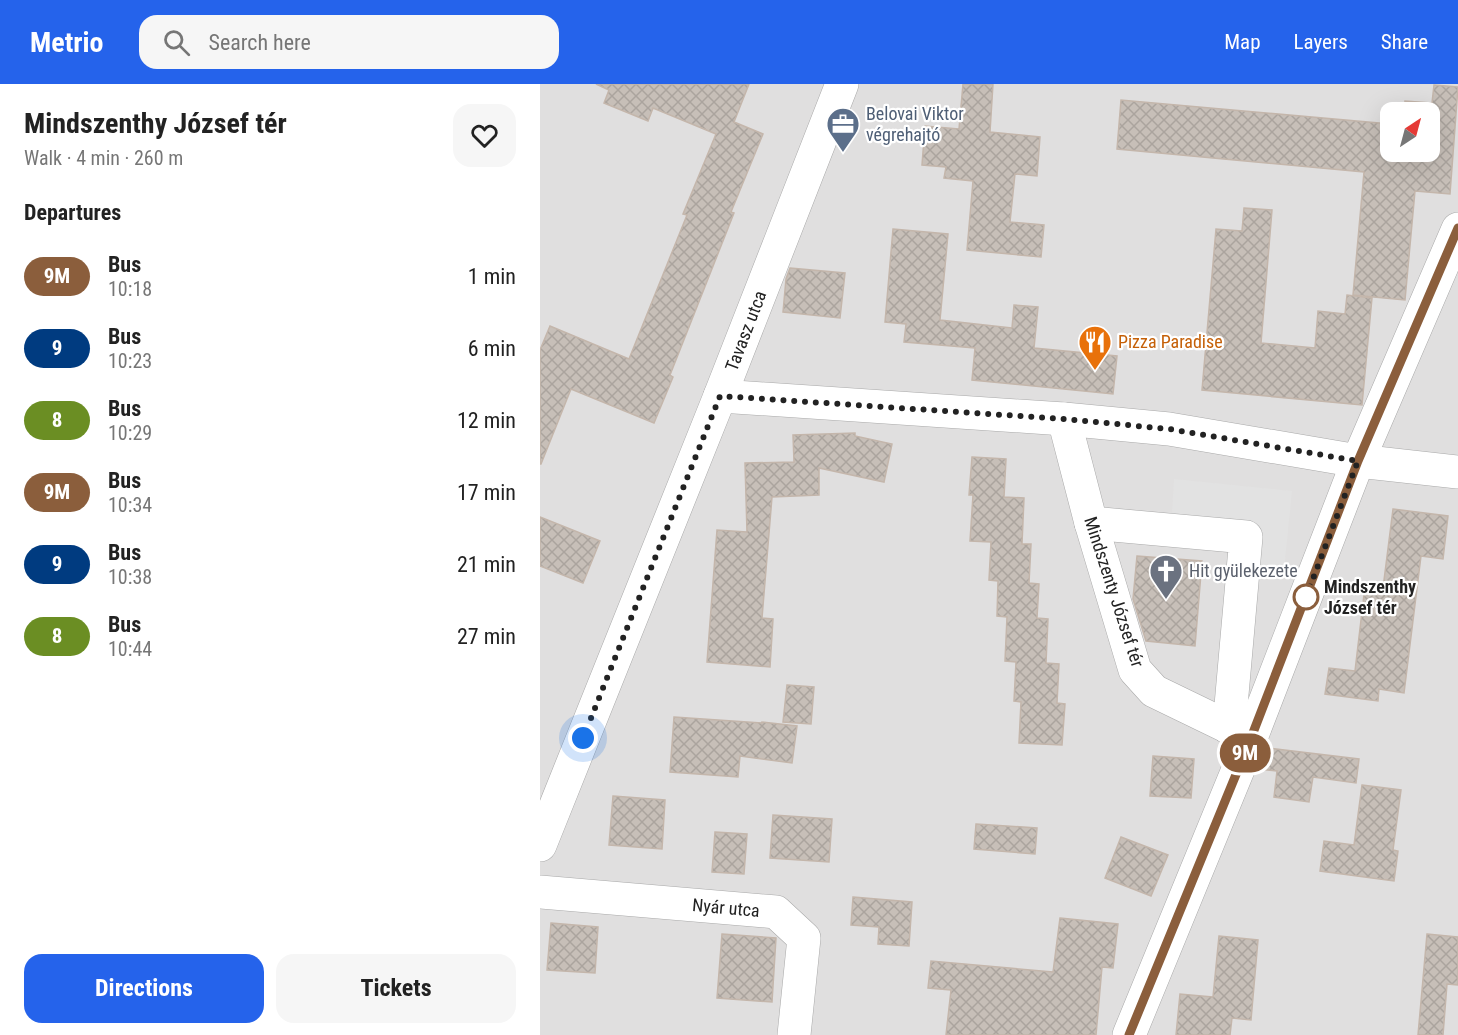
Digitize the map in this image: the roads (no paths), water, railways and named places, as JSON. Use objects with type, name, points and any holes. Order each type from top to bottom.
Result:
[{"type":"street","name":"Tavasz utca","points":[[540,845],[842,84]]},
{"type":"street","points":[[1129,1035],[1240,733],[1458,229]]},
{"type":"street","points":[[720,396],[1064,419],[1169,429],[1358,461],[1458,472]]},
{"type":"street","name":"Mindszenty József tér","points":[[1064,419],[1091,523],[1135,670],[1154,691],[1240,733]]},
{"type":"street","points":[[1091,523],[1246,537],[1240,733]]},
{"type":"street","name":"Nyár utca","points":[[540,892],[776,912],[804,938],[794,1035]]},
{"type":"place","name":"Belovai Viktor végrehajtó","points":[[843,153]]},
{"type":"place","name":"Pizza Paradise","points":[[1095,371]]},
{"type":"place","name":"Mindszenthy József tér","points":[[1306,597]]},
{"type":"place","name":"Hit gyülekezete","points":[[1166,600]]}]
